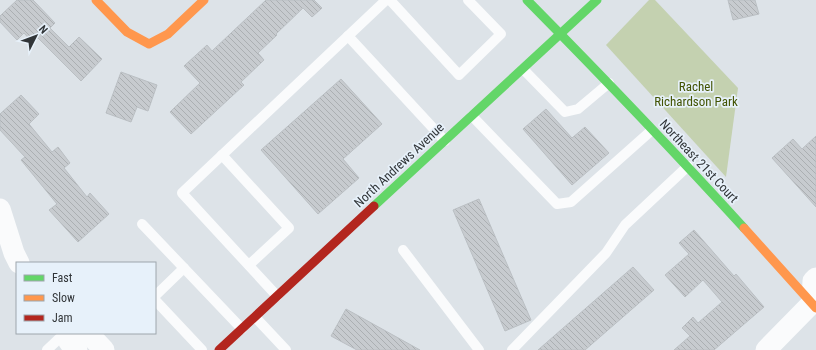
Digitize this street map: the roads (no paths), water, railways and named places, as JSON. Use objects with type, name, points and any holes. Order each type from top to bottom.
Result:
[{"type":"street","points":[[96,0],[127,32],[149,44],[168,34],[204,0]]},
{"type":"street","name":"Northeast 21st Court","points":[[529,1],[688,166],[814,305]]},
{"type":"street","name":"North Andrews Avenue","points":[[219,350],[561,34],[592,2]]},
{"type":"street","points":[[0,209],[14,253],[18,262]]},
{"type":"street","points":[[766,350],[814,305],[813,281],[816,278]]},
{"type":"street","points":[[70,334],[70,342],[77,350]]},
{"type":"street","points":[[89,334],[104,350]]},
{"type":"lane","points":[[277,296],[182,193],[386,0]]},
{"type":"lane","points":[[390,0],[459,75],[501,34],[468,0]]},
{"type":"lane","points":[[348,36],[445,141]]},
{"type":"lane","points":[[523,69],[565,112],[578,109],[609,83]]},
{"type":"lane","points":[[472,116],[557,204],[571,202],[652,130]]},
{"type":"lane","points":[[222,155],[289,228],[249,265]]},
{"type":"lane","points":[[512,350],[606,253],[625,225],[688,166]]},
{"type":"lane","points":[[142,224],[242,329]]},
{"type":"lane","points":[[403,250],[479,350]]},
{"type":"lane","points":[[156,295],[184,268]]},
{"type":"lane","points":[[156,301],[202,350]]},
{"type":"lane","points":[[255,317],[286,350]]},
{"type":"lane","points":[[47,350],[64,334]]},
{"type":"park label","name":"Rachel Richardson Park","points":[[696,94]]}]
